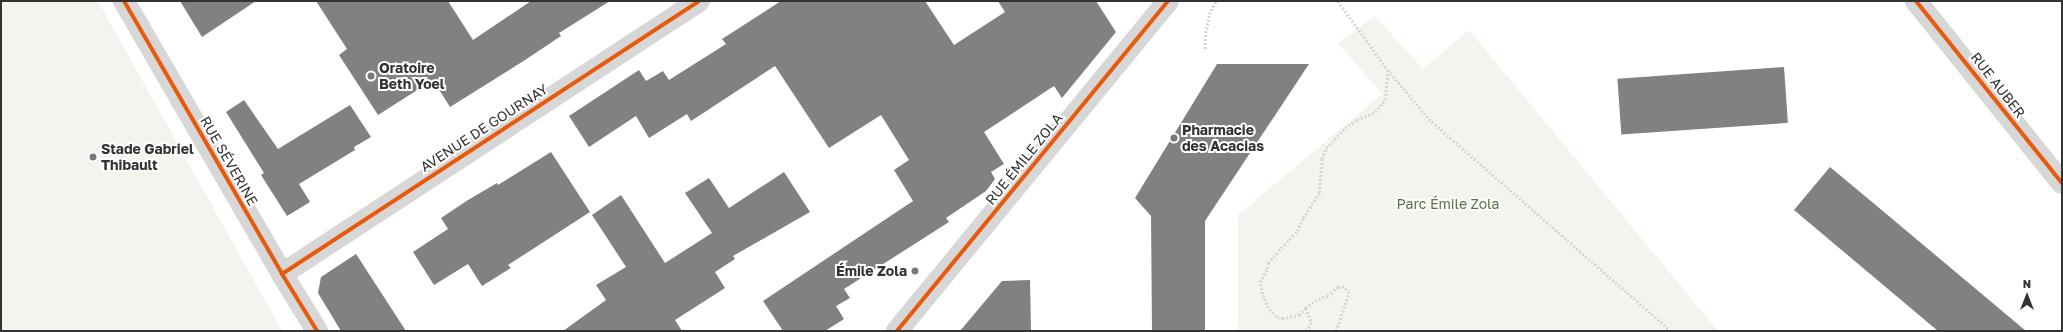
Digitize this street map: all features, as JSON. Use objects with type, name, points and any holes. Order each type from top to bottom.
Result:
[{"type":"street","name":"RUE SÉVERINE","points":[[124,1],[282,274],[318,331]]},
{"type":"street","name":"AVENUE DE GOURNAY","points":[[282,274],[698,1]]},
{"type":"street","name":"RUE ÉMILE ZOLA","points":[[897,331],[1168,1]]},
{"type":"street","name":"RUE AUBER","points":[[1916,1],[2062,183]]},
{"type":"path","points":[[1204,49],[1204,37],[1209,14],[1216,1]]},
{"type":"path","points":[[1338,1],[1388,70],[1429,119],[1671,331]]},
{"type":"path","points":[[1336,331],[1340,324],[1349,293],[1344,287],[1338,287],[1328,296],[1317,300],[1306,308],[1300,315],[1283,319],[1276,317],[1268,308],[1262,294],[1260,282],[1267,269],[1268,262],[1297,231],[1303,218],[1319,193],[1322,159],[1326,148],[1345,128],[1357,120],[1375,112],[1385,100],[1388,70]]},
{"type":"path","points":[[1306,308],[1312,323],[1306,331]]},
{"type":"green space","name":"Stade Gabriel Thibault","points":[[1,1],[98,1],[282,331],[1,331]]},
{"type":"green space","name":"Parc Émile Zola","points":[[1375,16],[1423,69],[1469,30],[1718,331],[1238,331],[1238,215],[1382,94],[1338,43]]},
{"type":"building","points":[[180,1],[256,1],[202,37]]},
{"type":"building","points":[[316,1],[448,1],[473,40],[531,1],[610,1],[559,33],[561,36],[525,60],[450,107],[433,80],[378,115],[339,55],[347,49]]},
{"type":"building","points":[[781,1],[925,1],[954,45],[1005,12],[998,1],[1096,1],[1116,32],[1062,98],[1054,86],[984,132],[1004,164],[991,172],[995,179],[986,191],[946,218],[949,222],[844,289],[850,298],[836,306],[844,319],[825,331],[783,331],[763,301],[913,201],[894,170],[909,160],[881,115],[829,148],[775,66],[691,121],[687,114],[649,138],[636,116],[589,147],[569,116],[639,70],[646,81],[663,71],[669,80],[726,44],[722,39]]},
{"type":"building","points":[[1217,64],[1309,64],[1205,221],[1205,331],[1152,331],[1151,216],[1135,198]]},
{"type":"building","points":[[1784,67],[1788,123],[1621,135],[1617,79]]},
{"type":"building","points":[[244,100],[278,149],[350,105],[371,137],[354,147],[355,150],[299,184],[310,202],[287,216],[261,175],[264,173],[226,112]]},
{"type":"building","points":[[551,152],[590,212],[508,265],[511,268],[482,286],[468,264],[434,285],[413,252],[448,229],[441,218],[468,200],[497,183],[498,185]]},
{"type":"building","points":[[1830,167],[2026,331],[1938,331],[1794,210]]},
{"type":"building","points":[[784,172],[810,212],[733,256],[735,259],[715,272],[725,288],[675,320],[682,331],[563,331],[606,300],[596,285],[626,267],[592,215],[621,195],[665,263],[712,233],[685,193],[709,178],[729,208]]},
{"type":"building","points":[[356,254],[406,331],[341,331],[318,293],[321,277]]},
{"type":"building","points":[[1030,280],[1031,331],[960,331],[1002,281]]},
{"type":"cycle path","points":[[124,1],[282,274],[317,331]]},
{"type":"cycle path","points":[[282,274],[699,1]]},
{"type":"cycle path","points":[[897,331],[1168,1]]},
{"type":"cycle path","points":[[1916,1],[2062,183]]},
{"type":"place","name":"Oratoire Beth Yoel","points":[[371,76]]},
{"type":"place","name":"Pharmacie des Acacias","points":[[1174,138]]},
{"type":"place","name":"Stade Gabriel Thibault","points":[[93,157]]},
{"type":"place","name":"Émile Zola","points":[[915,271]]}]
